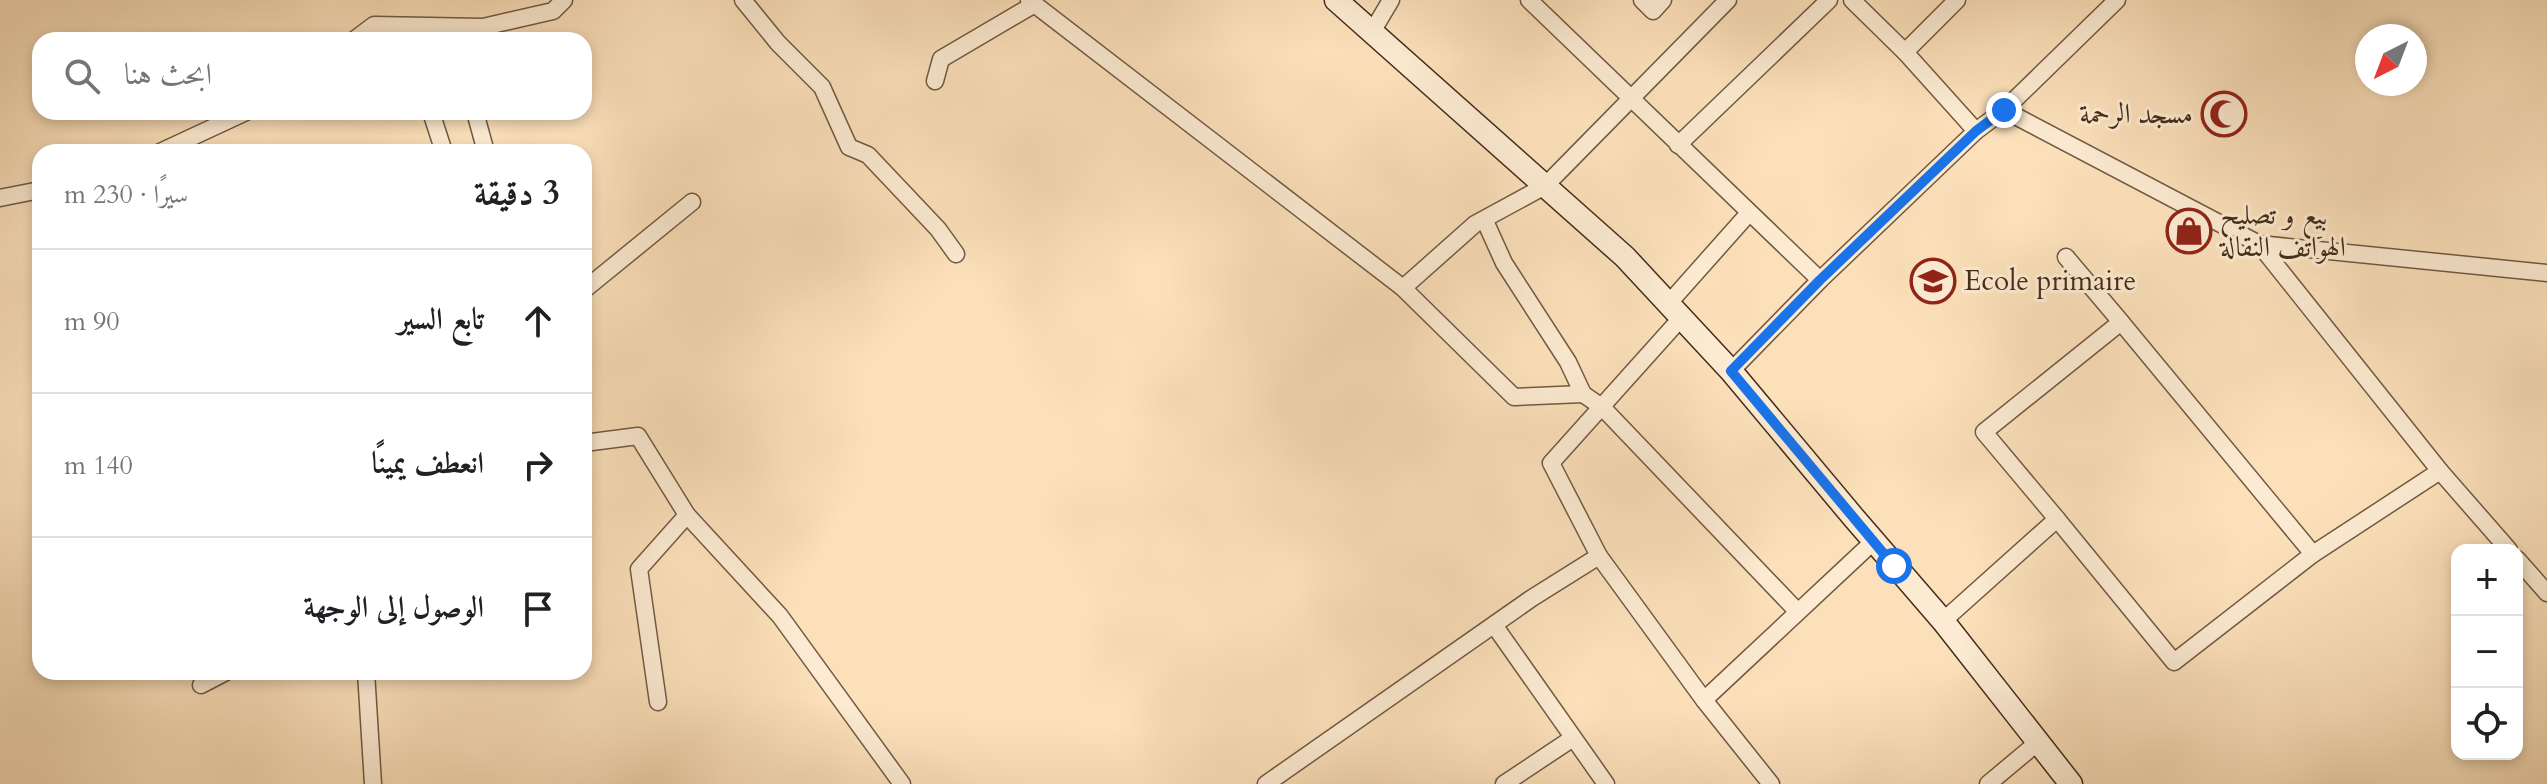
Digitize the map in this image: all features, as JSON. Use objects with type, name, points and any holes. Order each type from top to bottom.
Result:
[{"type":"main road","points":[[1336,0],[1625,257],[1676,310],[1943,621],[2071,784]]},
{"type":"street","points":[[459,32],[553,11],[564,0]]},
{"type":"street","points":[[743,0],[778,43],[822,87],[849,147],[868,155],[879,166],[938,229],[956,254]]},
{"type":"street","points":[[1372,32],[1391,0]]},
{"type":"street","points":[[1529,0],[1820,280]]},
{"type":"street","points":[[1642,0],[1653,11],[1663,0]]},
{"type":"street","points":[[1403,288],[1475,224],[1545,186],[1728,0]]},
{"type":"street","points":[[1678,145],[1829,0]]},
{"type":"street","points":[[1852,0],[1905,52],[1976,131]]},
{"type":"street","points":[[1905,52],[1957,0]]},
{"type":"street","points":[[1731,371],[1820,280],[1976,131],[2004,110],[2117,0]]},
{"type":"street","points":[[935,81],[941,59],[1031,3],[1403,288],[1514,397],[1583,394]]},
{"type":"street","points":[[365,32],[374,25],[444,32]]},
{"type":"street","points":[[2004,110],[2259,244],[2547,273]]},
{"type":"street","points":[[177,144],[229,120]]},
{"type":"street","points":[[434,120],[441,144]]},
{"type":"street","points":[[477,120],[484,144]]},
{"type":"street","points":[[0,198],[32,192]]},
{"type":"street","points":[[592,283],[692,202]]},
{"type":"street","points":[[1749,213],[1602,407],[1551,463],[1599,556],[1704,700],[1771,784]]},
{"type":"street","points":[[1485,221],[1504,263],[1568,362],[1583,394],[1602,407],[1797,611]]},
{"type":"street","points":[[2259,244],[2440,471],[2504,544]]},
{"type":"street","points":[[2066,257],[2313,554]]},
{"type":"street","points":[[2121,322],[1984,432],[2174,662],[2313,554],[2440,471]]},
{"type":"street","points":[[592,442],[638,436],[687,515],[780,616],[902,784]]},
{"type":"street","points":[[658,702],[639,569],[687,515]]},
{"type":"street","points":[[1943,621],[2057,519]]},
{"type":"street","points":[[1704,700],[1874,541]]},
{"type":"street","points":[[1266,784],[1599,556]]},
{"type":"street","points":[[2523,566],[2547,593]]},
{"type":"street","points":[[1494,625],[1606,784]]},
{"type":"street","points":[[201,685],[211,680]]},
{"type":"street","points":[[366,680],[373,784]]},
{"type":"street","points":[[1504,784],[1573,738]]},
{"type":"street","points":[[1988,784],[2037,743]]},
{"type":"place","name":"مسجد الرحمة","points":[[2224,114]]},
{"type":"place","name":"بيع و تصليح الهواتف النقالة","points":[[2189,231]]},
{"type":"place","name":"Ecole primaire","points":[[1933,281]]},
{"type":"route","points":[[1894,566],[1731,371],[1820,280],[1976,131],[2004,110]]}]
